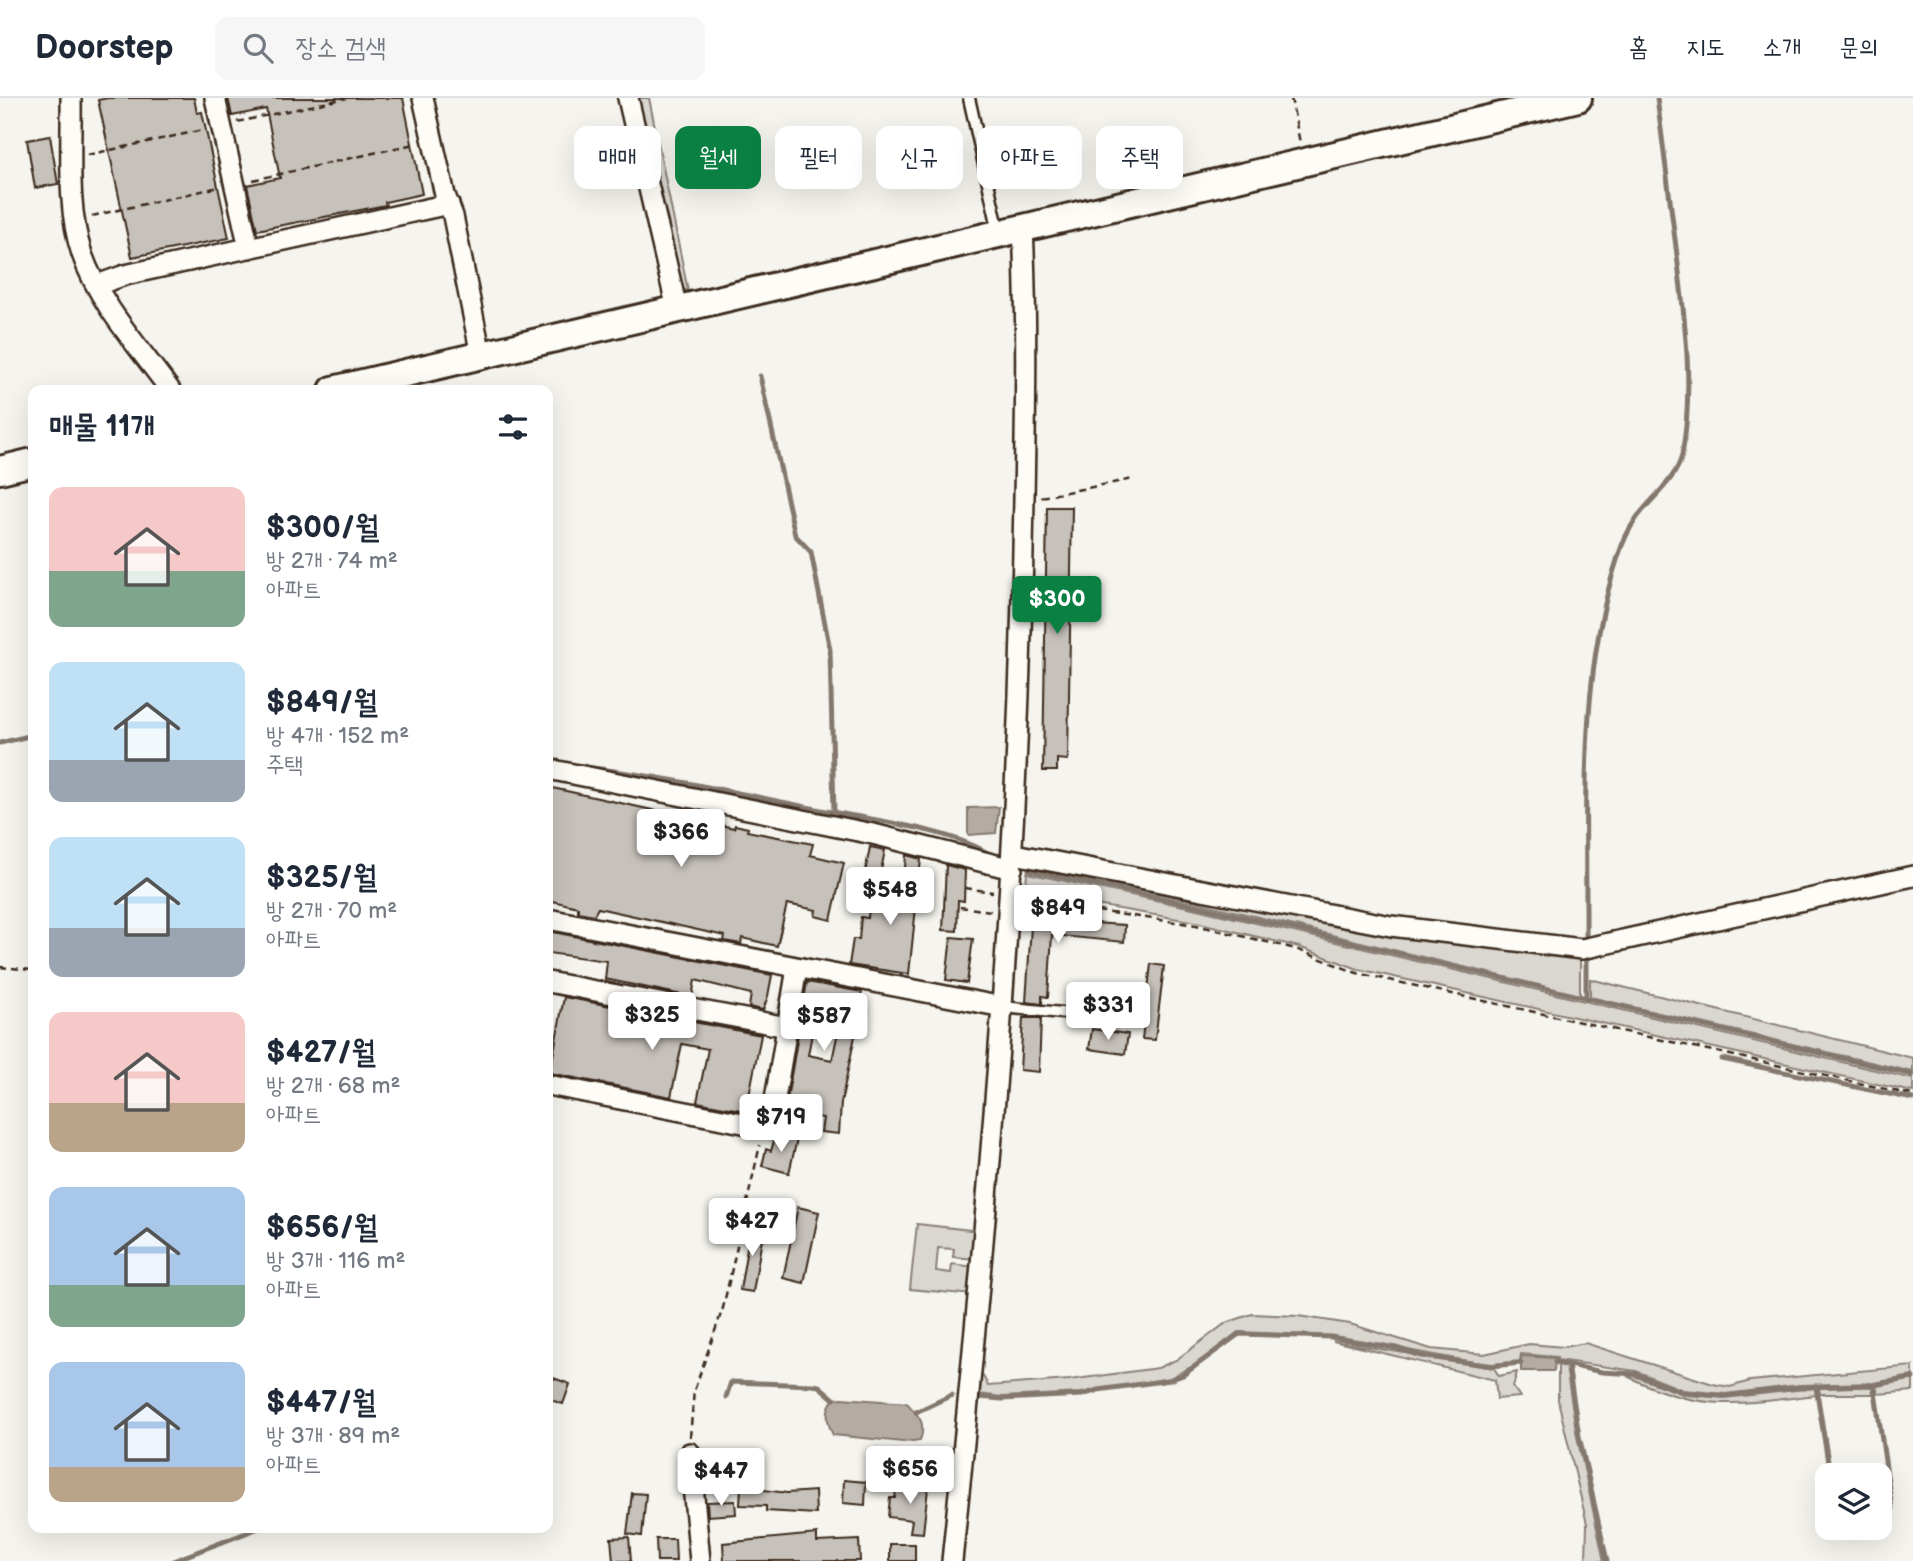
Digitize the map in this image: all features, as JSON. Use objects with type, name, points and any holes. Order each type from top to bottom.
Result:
[{"type":"main road","points":[[353,385],[1578,98]]},
{"type":"main road","points":[[0,470],[28,463]]},
{"type":"street","points":[[71,98],[75,220],[81,252],[97,285],[167,385]]},
{"type":"street","points":[[215,98],[249,247]]},
{"type":"street","points":[[422,98],[449,204],[481,355]]},
{"type":"street","points":[[628,98],[677,309]]},
{"type":"street","points":[[97,285],[125,275],[449,204]]},
{"type":"street","points":[[952,1561],[983,1259],[1013,861],[1024,500],[1026,295],[1011,230]]},
{"type":"street","points":[[553,770],[1013,861],[1391,926],[1582,949],[1913,876]]},
{"type":"street","points":[[553,920],[1003,1007]]},
{"type":"street","points":[[553,1086],[758,1126],[768,1125],[772,1117],[797,968]]},
{"type":"street","points":[[553,983],[787,1027]]},
{"type":"street","points":[[690,1453],[700,1561]]},
{"type":"lane","points":[[969,98],[1011,230]]},
{"type":"lane","points":[[1003,1007],[1062,1013]]},
{"type":"path","points":[[1291,98],[1303,162]]},
{"type":"path","points":[[75,220],[432,139]]},
{"type":"path","points":[[1024,500],[1133,479]]},
{"type":"path","points":[[965,888],[1009,902],[1196,925],[1296,949],[1357,973],[1913,1095]]},
{"type":"path","points":[[960,907],[1009,902]]},
{"type":"path","points":[[0,967],[28,970]]},
{"type":"path","points":[[690,1453],[694,1391],[723,1308],[757,1153],[768,1125]]},
{"type":"shaded area","points":[[634,98],[649,98],[655,126],[641,126]]},
{"type":"shaded area","points":[[661,157],[688,291],[682,289],[656,189],[661,189]]},
{"type":"shaded area","points":[[999,807],[996,833],[968,835],[968,808]]},
{"type":"shaded area","points":[[1029,867],[1580,955],[1580,995],[1188,900]]},
{"type":"shaded area","points":[[1027,873],[1188,907],[1913,1079],[1913,1092],[1358,969],[1299,947],[1196,922],[1025,893]]},
{"type":"shaded area","points":[[1590,979],[1913,1058],[1913,1072],[1590,997]]},
{"type":"shaded area","points":[[917,1224],[979,1231],[976,1259],[953,1257],[954,1249],[938,1248],[936,1271],[951,1273],[952,1264],[975,1267],[973,1295],[910,1289]]},
{"type":"shaded area","points":[[1252,1314],[1298,1316],[1350,1324],[1431,1349],[1484,1354],[1529,1344],[1564,1347],[1585,1343],[1730,1387],[1750,1381],[1913,1366],[1913,1376],[1873,1383],[1800,1385],[1725,1394],[1683,1390],[1636,1371],[1557,1360],[1557,1357],[1521,1354],[1520,1361],[1492,1364],[1332,1336],[1238,1332],[1195,1365],[1170,1378],[1081,1393],[1002,1397],[978,1394],[981,1372],[988,1386],[1069,1380],[1158,1368],[1176,1360],[1226,1323]]},
{"type":"shaded area","points":[[1333,1341],[1494,1368],[1499,1376],[1517,1372],[1513,1387],[1520,1397],[1497,1399],[1495,1380]]},
{"type":"shaded area","points":[[1521,1356],[1555,1358],[1554,1371],[1521,1371]]},
{"type":"shaded area","points":[[1558,1365],[1566,1367],[1577,1436],[1604,1561],[1586,1561],[1587,1524],[1558,1400]]},
{"type":"shaded area","points":[[1634,1376],[1685,1395],[1724,1398],[1815,1388],[1816,1395],[1742,1403],[1699,1401],[1677,1396],[1629,1377]]},
{"type":"shaded area","points":[[1913,1380],[1913,1391],[1878,1394],[1876,1386]]},
{"type":"shaded area","points":[[1872,1386],[1873,1394],[1820,1394],[1819,1388]]},
{"type":"shaded area","points":[[834,1399],[907,1403],[922,1424],[920,1440],[903,1442],[833,1435],[828,1412]]},
{"type":"building","points":[[194,98],[197,113],[202,112],[229,238],[132,257],[98,100]]},
{"type":"building","points":[[228,98],[403,98],[422,194],[385,202],[386,205],[257,230],[247,185],[280,178],[266,109],[232,116]]},
{"type":"building","points":[[50,136],[58,184],[35,188],[27,140]]},
{"type":"building","points":[[1047,507],[1072,507],[1068,760],[1057,759],[1057,771],[1043,771]]},
{"type":"building","points":[[553,788],[734,828],[735,825],[748,828],[747,831],[813,844],[810,855],[844,863],[831,920],[815,916],[816,910],[787,904],[777,946],[742,938],[741,944],[724,941],[725,936],[598,908],[594,915],[578,912],[578,907],[553,901]]},
{"type":"building","points":[[870,847],[885,850],[879,881],[864,878]]},
{"type":"building","points":[[906,855],[921,859],[909,974],[849,965],[853,939],[859,939],[861,917],[868,918],[869,906],[875,906],[877,888],[903,892]]},
{"type":"building","points":[[946,865],[965,870],[964,901],[958,900],[957,931],[943,930]]},
{"type":"building","points":[[1032,911],[1076,914],[1076,922],[1125,925],[1124,942],[1052,935],[1048,997],[1042,996],[1042,1004],[1026,1002]]},
{"type":"building","points":[[553,932],[772,975],[763,1010],[749,1007],[751,994],[695,980],[692,997],[605,979],[607,961],[553,954]]},
{"type":"building","points":[[951,937],[973,939],[967,983],[946,980]]},
{"type":"building","points":[[1151,964],[1164,966],[1155,1040],[1142,1039]]},
{"type":"building","points":[[807,982],[862,992],[859,1003],[863,1003],[862,1009],[868,1010],[865,1023],[859,1022],[855,1036],[841,1103],[839,1134],[821,1132],[823,1118],[785,1111]],"holes":[[[813,1028],[838,1032],[832,1060],[808,1055]]]},
{"type":"building","points":[[564,997],[761,1035],[746,1111],[697,1102],[708,1049],[682,1044],[671,1097],[553,1074],[553,1057]]},
{"type":"building","points":[[1023,1018],[1041,1018],[1039,1072],[1020,1070]]},
{"type":"building","points":[[1092,1029],[1128,1034],[1125,1054],[1089,1049]]},
{"type":"building","points":[[776,1134],[797,1139],[789,1173],[762,1166],[766,1149],[771,1151]]},
{"type":"building","points":[[798,1207],[819,1212],[804,1283],[783,1278]]},
{"type":"building","points":[[751,1224],[764,1227],[753,1292],[740,1290]]},
{"type":"building","points":[[553,1378],[570,1384],[563,1404],[553,1401]]},
{"type":"building","points":[[742,1468],[757,1469],[756,1489],[787,1493],[815,1491],[816,1514],[766,1511],[766,1506],[740,1505]]},
{"type":"building","points":[[844,1480],[866,1482],[865,1505],[843,1503]]},
{"type":"building","points":[[897,1483],[928,1488],[923,1533],[910,1532],[912,1520],[888,1517],[890,1498],[895,1498]]},
{"type":"building","points":[[632,1493],[646,1494],[642,1536],[627,1534]]},
{"type":"building","points":[[735,1501],[736,1514],[708,1516],[707,1502]]},
{"type":"building","points":[[817,1534],[817,1542],[859,1540],[860,1561],[724,1561],[723,1543]]},
{"type":"building","points":[[629,1537],[631,1561],[613,1561],[611,1538]]},
{"type":"building","points":[[656,1539],[675,1539],[676,1561],[657,1561]]},
{"type":"building","points":[[890,1544],[915,1544],[915,1561],[890,1561]]},
{"type":"waterway","points":[[1586,945],[1587,750],[1590,700],[1605,604],[1626,537],[1642,511],[1675,472],[1682,455],[1686,430],[1688,380],[1685,330],[1657,98]]},
{"type":"waterway","points":[[760,376],[795,535],[811,552],[830,650],[834,813]]},
{"type":"waterway","points":[[0,743],[28,736]]},
{"type":"waterway","points":[[585,767],[678,781],[914,828],[957,839],[991,855]]},
{"type":"waterway","points":[[1029,870],[1189,904],[1913,1075]]},
{"type":"waterway","points":[[1586,954],[1586,999]]},
{"type":"waterway","points":[[1722,1059],[1913,1099]]},
{"type":"waterway","points":[[978,1397],[1002,1399],[1082,1395],[1098,1390],[1170,1380],[1183,1375],[1239,1334],[1331,1337],[1396,1348],[1421,1356],[1492,1366],[1521,1363]]},
{"type":"waterway","points":[[1555,1362],[1602,1372],[1636,1374],[1683,1392],[1725,1396],[1800,1387],[1874,1385],[1913,1378]]},
{"type":"waterway","points":[[1568,1365],[1579,1436],[1607,1561]]},
{"type":"waterway","points":[[726,1397],[731,1382],[819,1386],[834,1399]]},
{"type":"waterway","points":[[1874,1385],[1885,1463]]},
{"type":"waterway","points":[[1816,1386],[1828,1463]]},
{"type":"waterway","points":[[916,1412],[952,1395]]},
{"type":"waterway","points":[[173,1561],[246,1533]]}]
